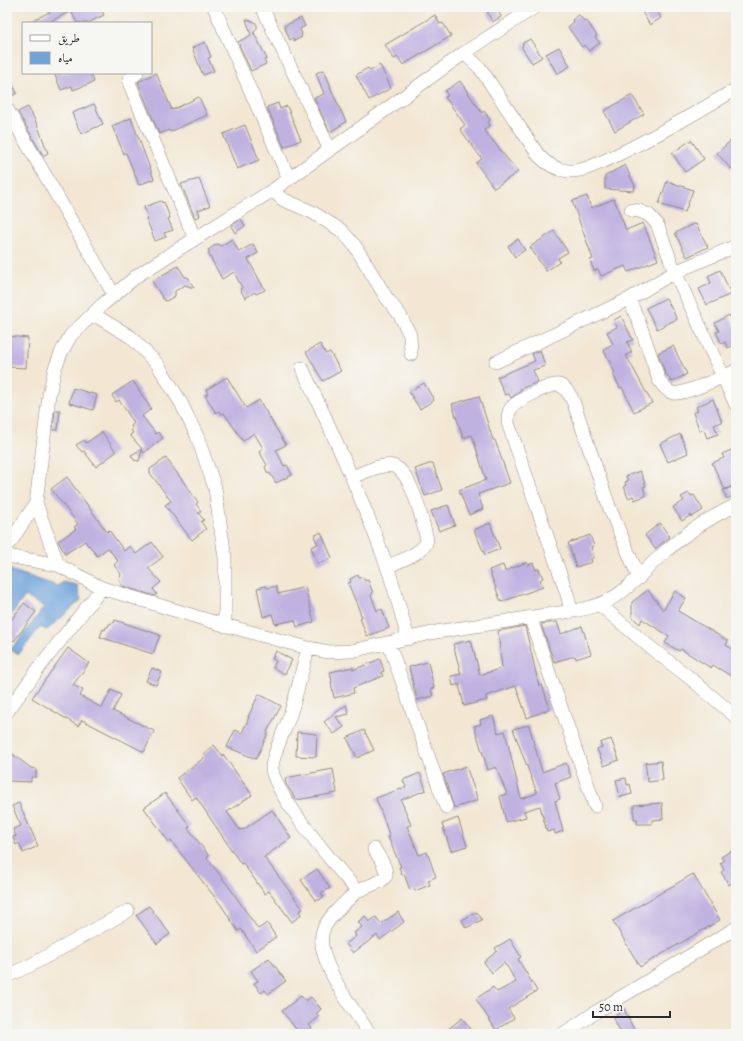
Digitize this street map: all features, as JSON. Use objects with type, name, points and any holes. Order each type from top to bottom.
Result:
[{"type":"street","points":[[214,7],[290,179]]},
{"type":"street","points":[[262,7],[330,150]]},
{"type":"street","points":[[58,565],[36,503],[49,395],[55,368],[62,350],[71,335],[138,275],[290,179],[464,53],[535,7]]},
{"type":"street","points":[[464,53],[480,68],[539,156],[551,166],[560,170],[570,171],[598,163],[643,142],[696,114],[736,89]]},
{"type":"street","points":[[136,74],[130,79],[130,85],[195,239]]},
{"type":"street","points":[[7,108],[114,296]]},
{"type":"street","points":[[273,190],[282,199],[312,212],[342,231],[355,246],[386,297],[400,315],[410,336],[411,354]]},
{"type":"street","points":[[631,210],[644,212],[655,221],[675,272],[736,405]]},
{"type":"street","points":[[496,362],[629,300],[675,272],[736,246]]},
{"type":"street","points":[[629,300],[639,322],[659,380],[667,391],[672,393],[685,392],[736,371]]},
{"type":"street","points":[[93,314],[131,337],[158,365],[180,401],[197,436],[215,488],[226,558],[225,626]]},
{"type":"street","points":[[302,368],[331,428],[352,477],[387,567],[408,639]]},
{"type":"street","points":[[572,612],[508,423],[509,412],[512,406],[521,400],[554,385],[560,385],[569,393],[610,509],[639,578]]},
{"type":"street","points":[[352,477],[380,467],[392,465],[398,468],[408,481],[420,513],[427,540],[424,547],[417,552],[387,567]]},
{"type":"street","points":[[7,545],[36,503]]},
{"type":"street","points":[[7,556],[58,565],[102,588],[225,626],[308,648],[329,652],[351,651],[389,644],[436,632],[572,612],[592,608],[608,602],[624,591],[666,550],[692,530],[736,505]]},
{"type":"street","points":[[7,712],[44,661],[102,588]]},
{"type":"street","points":[[600,605],[736,717]]},
{"type":"street","points":[[530,617],[595,806]]},
{"type":"street","points":[[389,644],[446,807]]},
{"type":"street","points":[[308,648],[290,714],[274,756],[272,768],[277,786],[294,811],[309,832],[357,891]]},
{"type":"street","points":[[370,1034],[342,992],[325,959],[322,936],[324,927],[341,906],[357,891],[381,880],[386,876],[385,868],[374,849]]},
{"type":"street","points":[[7,976],[128,911]]},
{"type":"street","points":[[563,1034],[596,1012],[736,928]]},
{"type":"water","points":[[7,569],[58,586],[63,582],[77,585],[81,600],[47,630],[40,627],[19,654],[10,650],[44,607],[25,596],[7,621]]},
{"type":"building","points":[[47,7],[100,7],[104,15],[90,22],[76,22],[71,11],[49,22],[29,22],[50,12]]},
{"type":"building","points":[[497,7],[501,17],[492,22],[487,11]]},
{"type":"building","points":[[639,7],[654,7],[661,18],[650,25]]},
{"type":"building","points":[[435,15],[440,24],[443,23],[451,36],[403,65],[398,57],[394,59],[385,45]]},
{"type":"building","points":[[579,15],[585,22],[587,21],[597,36],[595,37],[600,43],[589,51],[584,45],[582,47],[568,27],[574,22],[572,20]]},
{"type":"building","points":[[301,18],[305,26],[300,29],[302,37],[294,41],[293,38],[290,40],[284,26]]},
{"type":"building","points":[[246,19],[255,22],[257,25],[257,28],[253,34],[254,33],[267,59],[264,60],[266,64],[251,71],[238,42],[251,35]]},
{"type":"building","points":[[530,39],[542,57],[532,63],[522,48],[523,43]]},
{"type":"building","points":[[205,42],[211,57],[208,58],[214,71],[203,75],[192,48]]},
{"type":"building","points":[[559,47],[570,66],[557,74],[546,54]]},
{"type":"building","points":[[380,65],[391,88],[369,100],[356,75],[368,68],[370,71]]},
{"type":"building","points":[[324,70],[346,122],[330,132],[314,98],[324,94],[316,73]]},
{"type":"building","points":[[156,73],[172,110],[199,97],[207,115],[170,132],[169,130],[159,134],[138,82]]},
{"type":"building","points":[[54,74],[91,74],[94,82],[73,90],[72,86],[61,90]]},
{"type":"building","points":[[7,75],[17,93],[7,99]]},
{"type":"building","points":[[460,81],[482,113],[484,111],[490,120],[488,122],[490,125],[484,130],[518,172],[494,188],[476,163],[482,159],[460,129],[465,125],[445,97],[448,96],[445,91]]},
{"type":"building","points":[[632,95],[644,114],[615,131],[604,111]]},
{"type":"building","points":[[278,103],[280,109],[287,106],[301,140],[284,147],[267,107]]},
{"type":"building","points":[[94,104],[103,124],[81,134],[72,113]]},
{"type":"building","points":[[28,107],[37,124],[48,153],[43,156],[18,112]]},
{"type":"building","points":[[131,118],[154,179],[139,185],[126,153],[124,154],[112,126]]},
{"type":"building","points":[[245,125],[259,160],[237,169],[223,134]]},
{"type":"building","points":[[736,136],[736,164],[731,169],[717,153]]},
{"type":"building","points":[[691,140],[704,159],[685,172],[672,153]]},
{"type":"building","points":[[625,165],[635,186],[634,191],[605,189],[605,176]]},
{"type":"building","points":[[199,179],[210,206],[198,210],[200,216],[195,218],[181,184]]},
{"type":"building","points":[[667,181],[693,190],[685,212],[659,204]]},
{"type":"building","points":[[587,196],[591,208],[614,199],[626,230],[643,223],[658,260],[628,272],[625,266],[601,276],[598,269],[594,271],[590,260],[593,259],[572,201]]},
{"type":"building","points":[[161,201],[162,203],[164,202],[170,218],[168,219],[173,230],[164,233],[166,237],[155,241],[146,218],[148,217],[144,207]]},
{"type":"building","points":[[241,219],[245,226],[235,233],[231,226]]},
{"type":"building","points":[[696,224],[708,247],[687,257],[675,233]]},
{"type":"building","points":[[554,231],[568,252],[558,258],[560,262],[546,271],[530,247]]},
{"type":"building","points":[[232,239],[239,252],[253,244],[258,253],[248,259],[265,290],[256,294],[255,292],[245,298],[234,272],[222,279],[208,253],[210,252],[208,250],[217,244],[221,246]]},
{"type":"building","points":[[518,239],[525,250],[515,257],[508,246]]},
{"type":"building","points":[[178,266],[185,277],[188,277],[194,288],[185,285],[175,291],[175,296],[166,301],[163,299],[152,281]]},
{"type":"building","points":[[720,270],[731,294],[707,305],[699,289],[711,283],[708,276]]},
{"type":"building","points":[[666,298],[677,319],[657,329],[646,308]]},
{"type":"building","points":[[729,315],[736,329],[736,344],[728,348],[725,342],[722,344],[716,332],[719,331],[715,323]]},
{"type":"building","points":[[621,316],[633,340],[627,342],[632,352],[626,355],[652,403],[634,412],[622,387],[620,388],[613,374],[615,373],[603,349],[613,344],[607,332],[617,327],[614,320]]},
{"type":"building","points":[[7,336],[28,338],[26,368],[7,367]]},
{"type":"building","points":[[320,344],[326,354],[330,352],[341,371],[323,381],[306,352]]},
{"type":"building","points":[[673,346],[687,374],[671,382],[666,375],[658,353]]},
{"type":"building","points":[[540,350],[545,366],[533,370],[538,382],[520,389],[521,391],[511,398],[509,394],[505,395],[497,377],[535,361],[532,354]]},
{"type":"building","points":[[227,377],[246,408],[259,400],[286,445],[276,450],[284,466],[287,465],[292,475],[276,483],[270,473],[268,474],[265,467],[267,465],[259,451],[263,448],[254,433],[243,441],[224,413],[221,414],[219,411],[216,413],[205,395],[208,394],[206,390]]},
{"type":"building","points":[[133,381],[151,409],[142,416],[156,434],[158,432],[163,438],[144,453],[142,450],[139,461],[134,460],[131,455],[142,449],[130,435],[133,433],[131,426],[134,423],[119,400],[116,402],[112,395]]},
{"type":"building","points":[[424,383],[434,400],[420,409],[409,392]]},
{"type":"building","points":[[73,388],[97,395],[93,410],[69,403]]},
{"type":"building","points":[[479,396],[493,440],[495,440],[510,483],[478,494],[483,509],[469,515],[459,490],[486,480],[472,435],[463,438],[452,404]]},
{"type":"building","points":[[713,399],[722,422],[714,425],[718,434],[707,438],[704,430],[700,431],[693,413],[698,411],[696,407]]},
{"type":"building","points":[[55,410],[60,410],[58,430],[53,430]]},
{"type":"building","points":[[102,432],[116,452],[96,467],[84,451],[82,452],[76,445],[84,440],[86,443]]},
{"type":"building","points":[[680,434],[688,453],[668,462],[660,444]]},
{"type":"building","points":[[734,449],[736,461],[732,463],[736,472],[736,484],[725,490],[712,463],[724,458],[722,454]]},
{"type":"building","points":[[166,458],[198,502],[196,504],[201,511],[198,513],[204,520],[201,522],[206,529],[192,540],[165,505],[171,501],[150,473],[150,469]]},
{"type":"building","points":[[433,464],[442,490],[425,496],[415,469]]},
{"type":"building","points":[[640,471],[646,486],[643,487],[646,496],[634,500],[633,496],[628,498],[624,486],[626,485],[625,482],[628,481],[626,476]]},
{"type":"building","points":[[67,477],[107,532],[109,530],[124,551],[130,546],[136,554],[152,542],[163,557],[148,568],[161,582],[153,589],[157,594],[155,596],[122,586],[119,579],[121,574],[114,565],[118,561],[108,548],[97,556],[85,541],[65,554],[58,541],[76,529],[74,527],[78,524],[51,489]]},
{"type":"building","points":[[731,487],[735,495],[727,499],[723,490]]},
{"type":"building","points":[[689,493],[691,496],[694,495],[703,510],[682,521],[673,507],[684,501],[681,497]]},
{"type":"building","points":[[448,505],[455,525],[439,531],[431,511]]},
{"type":"building","points":[[490,523],[500,549],[485,555],[474,530]]},
{"type":"building","points":[[660,523],[670,537],[655,549],[645,535]]},
{"type":"building","points":[[321,532],[332,558],[318,564],[311,547],[318,544],[314,536]]},
{"type":"building","points":[[590,535],[594,546],[591,547],[594,557],[591,559],[592,562],[576,567],[568,543]]},
{"type":"building","points":[[527,562],[528,565],[533,563],[536,570],[539,569],[543,578],[540,580],[543,587],[501,602],[489,570],[503,565],[505,571]]},
{"type":"building","points":[[358,575],[359,578],[363,577],[365,581],[368,580],[373,593],[371,595],[377,611],[382,609],[389,628],[367,636],[360,618],[362,617],[348,583],[351,582],[350,579]]},
{"type":"building","points":[[266,586],[267,588],[276,586],[278,594],[305,587],[314,622],[297,627],[295,620],[275,624],[272,614],[263,617],[257,588]]},
{"type":"building","points":[[648,590],[663,610],[675,591],[686,598],[678,611],[728,641],[726,645],[736,651],[736,679],[713,665],[711,668],[681,649],[679,651],[665,643],[669,636],[642,619],[640,624],[632,617],[632,602]]},
{"type":"building","points":[[24,603],[36,612],[14,641],[7,637],[7,625]]},
{"type":"building","points":[[115,620],[160,635],[153,654],[100,637],[103,629],[105,630],[109,624],[112,622],[114,623]]},
{"type":"building","points":[[557,622],[561,634],[582,626],[591,654],[576,659],[575,656],[554,662],[541,624]]},
{"type":"building","points":[[525,626],[539,686],[542,685],[550,709],[527,718],[516,686],[486,696],[487,700],[464,706],[459,684],[453,686],[451,676],[461,674],[453,644],[471,640],[480,675],[502,668],[498,631]]},
{"type":"building","points":[[68,648],[89,663],[73,685],[83,690],[80,696],[102,708],[111,690],[121,695],[113,711],[154,731],[144,752],[82,720],[78,726],[32,698]]},
{"type":"building","points":[[276,651],[292,660],[285,674],[273,668],[276,661],[272,659]]},
{"type":"building","points":[[380,659],[384,671],[381,672],[383,676],[353,688],[354,693],[334,698],[330,672],[353,667],[353,670]]},
{"type":"building","points":[[428,662],[434,688],[431,689],[433,696],[417,700],[409,667]]},
{"type":"building","points":[[152,668],[162,672],[156,685],[146,681]]},
{"type":"building","points":[[259,694],[281,706],[267,732],[268,733],[256,759],[227,747],[235,730],[242,733]]},
{"type":"building","points":[[346,705],[349,714],[336,717],[344,727],[334,734],[324,722]]},
{"type":"building","points":[[493,716],[498,733],[505,731],[521,799],[537,793],[513,729],[529,725],[542,772],[566,763],[571,777],[555,783],[560,799],[555,801],[563,831],[555,834],[554,830],[547,832],[540,806],[524,811],[526,817],[506,822],[500,796],[507,794],[496,767],[488,770],[474,726],[481,724],[480,720]]},
{"type":"building","points":[[364,730],[374,750],[357,758],[347,738]]},
{"type":"building","points":[[297,732],[317,734],[316,757],[296,756]]},
{"type":"building","points":[[611,739],[619,760],[604,766],[597,749],[602,747],[600,743]]},
{"type":"building","points":[[214,745],[223,756],[223,754],[252,795],[227,812],[240,830],[243,830],[272,810],[291,838],[264,857],[303,909],[299,911],[301,915],[292,922],[269,891],[265,894],[243,863],[241,864],[196,797],[192,800],[177,778],[204,758],[202,756]]},
{"type":"building","points":[[7,750],[31,768],[36,769],[36,777],[31,777],[31,782],[7,781]]},
{"type":"building","points":[[661,761],[663,780],[648,782],[645,763]]},
{"type":"building","points":[[466,766],[478,800],[454,808],[443,774]]},
{"type":"building","points":[[333,769],[337,793],[296,800],[286,784],[285,778]]},
{"type":"building","points":[[420,773],[426,790],[401,800],[411,825],[407,826],[419,855],[427,852],[436,877],[428,880],[430,885],[415,891],[414,889],[410,890],[404,874],[402,875],[399,867],[401,867],[388,837],[390,837],[376,798],[406,787],[403,780]]},
{"type":"building","points":[[626,778],[627,785],[630,784],[632,794],[620,797],[616,780]]},
{"type":"building","points":[[165,793],[190,826],[188,828],[209,856],[207,858],[258,929],[267,923],[276,937],[256,951],[241,929],[238,931],[221,905],[171,841],[169,842],[144,808]]},
{"type":"building","points":[[19,803],[38,846],[23,853],[19,843],[16,845],[13,837],[16,836],[13,829],[21,826],[12,806]]},
{"type":"building","points":[[662,803],[663,819],[652,820],[652,824],[637,824],[637,819],[634,819],[634,805]]},
{"type":"building","points":[[458,818],[467,846],[451,851],[442,824]]},
{"type":"building","points":[[736,848],[736,880],[729,885],[721,872],[724,870],[720,863],[724,861],[721,857]]},
{"type":"building","points":[[317,869],[330,888],[321,893],[324,897],[319,900],[315,900],[301,880]]},
{"type":"building","points":[[693,874],[720,920],[640,967],[613,921]]},
{"type":"building","points":[[149,906],[170,934],[157,944],[136,915]]},
{"type":"building","points":[[398,912],[404,922],[380,940],[377,935],[353,953],[346,944],[356,936],[354,933],[362,927],[358,922],[365,916],[369,922],[376,917],[381,924]]},
{"type":"building","points":[[477,912],[482,920],[466,928],[462,920]]},
{"type":"building","points":[[510,939],[521,957],[518,959],[537,991],[508,1009],[514,1018],[496,1030],[476,999],[493,987],[497,992],[516,982],[504,963],[492,973],[484,962],[497,951],[495,948]]},
{"type":"building","points":[[269,958],[286,981],[268,994],[265,990],[261,993],[254,983],[258,981],[251,971]]},
{"type":"building","points":[[301,996],[306,1001],[311,997],[321,1009],[316,1014],[319,1017],[309,1025],[312,1028],[305,1034],[300,1034],[282,1011]]},
{"type":"building","points":[[624,1009],[636,1034],[622,1034],[613,1018]]},
{"type":"building","points":[[462,1018],[475,1034],[442,1034]]}]
